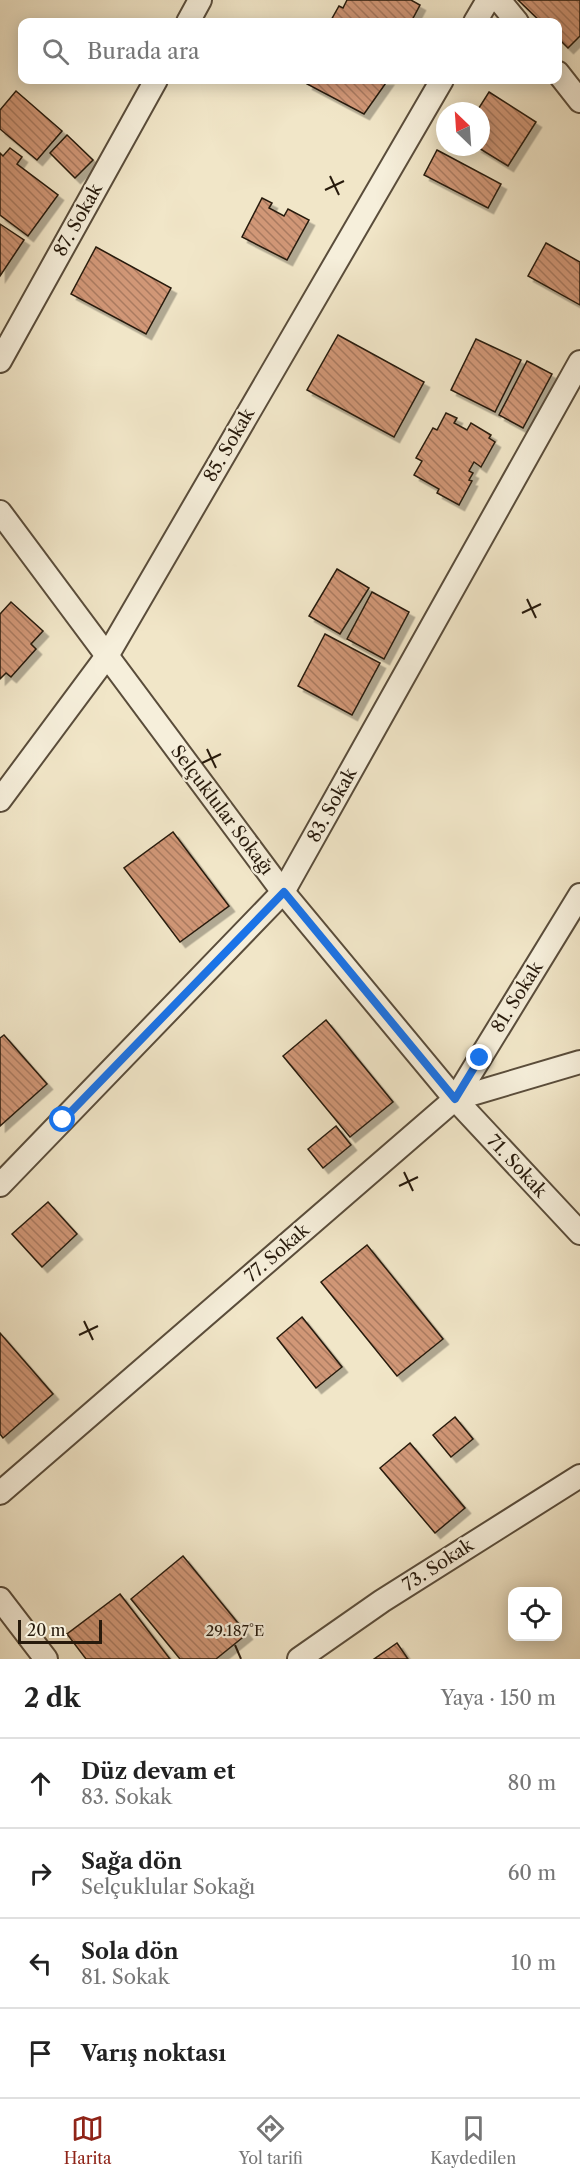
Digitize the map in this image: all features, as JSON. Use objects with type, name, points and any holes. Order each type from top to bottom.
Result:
[{"type":"street","points":[[190,18],[200,0]]},
{"type":"street","points":[[477,18],[488,0]]},
{"type":"street","points":[[499,0],[514,18]]},
{"type":"street","points":[[562,78],[580,101]]},
{"type":"street","name":"87. Sokak","points":[[0,361],[154,84]]},
{"type":"street","name":"85. Sokak","points":[[0,800],[107,656],[440,84]]},
{"type":"street","name":"83. Sokak","points":[[0,1185],[284,892],[580,362]]},
{"type":"street","name":"Selçuklular Sokağı","points":[[0,512],[284,892],[455,1099]]},
{"type":"street","name":"81. Sokak","points":[[455,1099],[580,896]]},
{"type":"street","name":"77. Sokak","points":[[0,1493],[455,1099],[580,1062]]},
{"type":"street","name":"71. Sokak","points":[[455,1099],[580,1233]]},
{"type":"street","name":"73. Sokak","points":[[299,1659],[382,1601],[580,1476]]},
{"type":"street","points":[[0,1599],[46,1659]]},
{"type":"building","points":[[347,0],[411,0],[420,5],[413,18],[332,18],[339,6],[343,8]]},
{"type":"building","points":[[518,0],[580,0],[580,36],[568,48],[562,42],[562,18],[537,18]]},
{"type":"building","points":[[307,84],[385,84],[364,114]]},
{"type":"building","points":[[16,91],[62,131],[37,160],[0,129],[0,110]]},
{"type":"building","points":[[489,92],[536,122],[508,166],[490,155],[490,102],[483,102]]},
{"type":"building","points":[[67,135],[93,160],[75,178],[50,153]]},
{"type":"building","points":[[10,148],[22,157],[17,164],[58,195],[28,236],[0,215],[0,153],[3,156]]},
{"type":"building","points":[[436,152],[436,156],[448,156],[501,184],[488,208],[424,175]]},
{"type":"building","points":[[262,198],[272,203],[269,208],[284,216],[288,209],[309,220],[287,260],[242,237]]},
{"type":"building","points":[[0,224],[24,240],[0,276]]},
{"type":"building","points":[[546,243],[580,262],[580,305],[528,276]]},
{"type":"building","points":[[96,247],[171,288],[146,334],[71,294]]},
{"type":"building","points":[[338,335],[424,382],[394,437],[307,390]]},
{"type":"building","points":[[476,339],[521,360],[495,412],[451,390]]},
{"type":"building","points":[[527,361],[552,374],[523,428],[499,415]]},
{"type":"building","points":[[446,413],[457,418],[454,423],[467,430],[471,423],[491,435],[489,438],[495,442],[481,467],[474,462],[469,471],[473,473],[469,480],[472,481],[459,505],[437,493],[439,489],[414,475],[422,461],[416,458],[433,428],[437,430]]},
{"type":"building","points":[[337,569],[369,588],[340,634],[309,616]]},
{"type":"building","points":[[372,592],[409,612],[384,659],[347,639]]},
{"type":"building","points":[[11,602],[43,631],[31,644],[36,649],[11,677],[6,673],[0,679],[0,614]]},
{"type":"building","points":[[325,634],[380,663],[352,715],[298,686]]},
{"type":"building","points":[[173,832],[229,906],[180,942],[124,868]]},
{"type":"building","points":[[326,1020],[393,1102],[350,1137],[283,1056]]},
{"type":"building","points":[[4,1035],[47,1084],[0,1126],[0,1038]]},
{"type":"building","points":[[336,1126],[351,1145],[323,1168],[308,1149]]},
{"type":"building","points":[[48,1202],[77,1234],[42,1267],[12,1234]]},
{"type":"building","points":[[367,1245],[443,1339],[397,1376],[321,1282]]},
{"type":"building","points":[[302,1317],[342,1367],[316,1388],[277,1338]]},
{"type":"building","points":[[0,1333],[53,1394],[3,1438],[0,1434]]},
{"type":"building","points":[[455,1417],[473,1439],[451,1457],[433,1435]]},
{"type":"building","points":[[410,1443],[465,1508],[435,1533],[380,1468]]},
{"type":"building","points":[[183,1556],[247,1634],[216,1659],[180,1659],[131,1599]]},
{"type":"building","points":[[120,1594],[170,1659],[86,1659],[67,1634]]},
{"type":"building","points":[[397,1643],[408,1659],[374,1659]]},
{"type":"route","points":[[63,1120],[284,892],[455,1099],[480,1058]]}]
